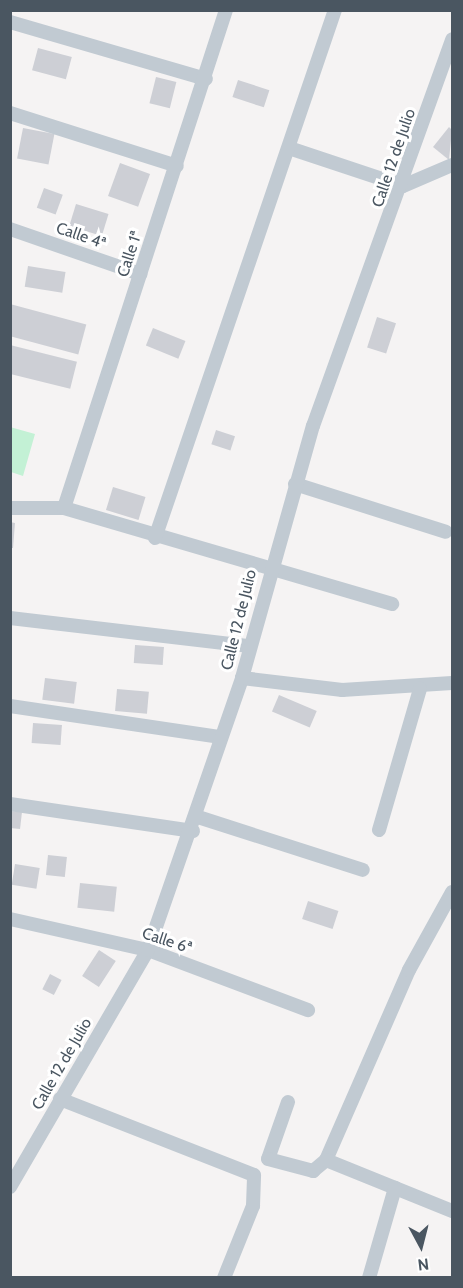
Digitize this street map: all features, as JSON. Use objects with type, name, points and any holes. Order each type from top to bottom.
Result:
[{"type":"street","name":"Calle 1ª","points":[[64,508],[206,79],[226,10]]},
{"type":"street","points":[[156,538],[334,10]]},
{"type":"street","points":[[10,22],[206,79]]},
{"type":"street","name":"Calle 12 de Julio","points":[[10,1187],[148,950],[198,817],[221,737],[242,678],[247,646],[295,484],[403,186],[453,39]]},
{"type":"street","points":[[10,113],[177,166]]},
{"type":"street","points":[[289,148],[403,186],[453,165]]},
{"type":"street","name":"Calle 4ª","points":[[10,229],[141,274]]},
{"type":"street","points":[[295,484],[446,532]]},
{"type":"street","points":[[10,508],[64,508],[268,572],[392,604]]},
{"type":"street","points":[[10,618],[247,646]]},
{"type":"street","points":[[242,678],[342,690],[420,689],[453,683]]},
{"type":"street","points":[[379,830],[420,689]]},
{"type":"street","points":[[10,706],[221,737]]},
{"type":"street","points":[[10,804],[193,831]]},
{"type":"street","points":[[198,817],[363,870]]},
{"type":"street","points":[[268,1159],[313,1171],[326,1160],[409,970],[453,892]]},
{"type":"street","name":"Calle 6ª","points":[[10,919],[148,950],[308,1010]]},
{"type":"street","points":[[60,1099],[254,1175]]},
{"type":"street","points":[[224,1278],[253,1206],[254,1175],[268,1159],[288,1102]]},
{"type":"street","points":[[326,1160],[453,1211]]},
{"type":"street","points":[[369,1278],[395,1188]]},
{"type":"green space","points":[[10,427],[35,434],[23,476],[11,472]]},
{"type":"building","points":[[38,48],[72,57],[66,79],[32,70]]},
{"type":"building","points":[[156,77],[176,82],[170,108],[149,103]]},
{"type":"building","points":[[238,80],[269,90],[264,107],[232,97]]},
{"type":"building","points":[[449,127],[452,130],[449,160],[433,147]]},
{"type":"building","points":[[23,128],[54,134],[48,165],[17,158]]},
{"type":"building","points":[[120,163],[150,174],[138,207],[108,196]]},
{"type":"building","points":[[44,188],[63,195],[56,215],[37,208]]},
{"type":"building","points":[[76,204],[109,214],[102,236],[69,226]]},
{"type":"building","points":[[28,266],[66,272],[62,293],[25,287]]},
{"type":"building","points":[[10,304],[86,324],[78,354],[10,336]]},
{"type":"building","points":[[377,317],[396,323],[386,354],[367,347]]},
{"type":"building","points":[[153,328],[185,341],[178,359],[146,346]]},
{"type":"building","points":[[10,345],[77,362],[70,389],[10,374]]},
{"type":"building","points":[[216,430],[235,436],[230,450],[211,444]]},
{"type":"building","points":[[113,487],[146,497],[138,520],[106,510]]},
{"type":"building","points":[[10,522],[15,523],[13,548],[10,548]]},
{"type":"building","points":[[135,645],[164,647],[163,665],[134,663]]},
{"type":"building","points":[[45,678],[77,682],[74,704],[42,700]]},
{"type":"building","points":[[117,689],[149,692],[147,714],[115,711]]},
{"type":"building","points":[[279,695],[317,711],[310,728],[272,712]]},
{"type":"building","points":[[33,723],[62,725],[61,745],[32,743]]},
{"type":"building","points":[[10,811],[22,812],[20,829],[10,828]]},
{"type":"building","points":[[48,855],[67,857],[65,877],[46,875]]},
{"type":"building","points":[[15,864],[40,868],[36,889],[12,885]]},
{"type":"building","points":[[80,883],[117,887],[114,912],[77,908]]},
{"type":"building","points":[[308,901],[338,911],[333,929],[302,919]]},
{"type":"building","points":[[99,950],[116,961],[99,987],[82,976]]},
{"type":"building","points":[[50,974],[62,980],[54,995],[42,989]]}]
